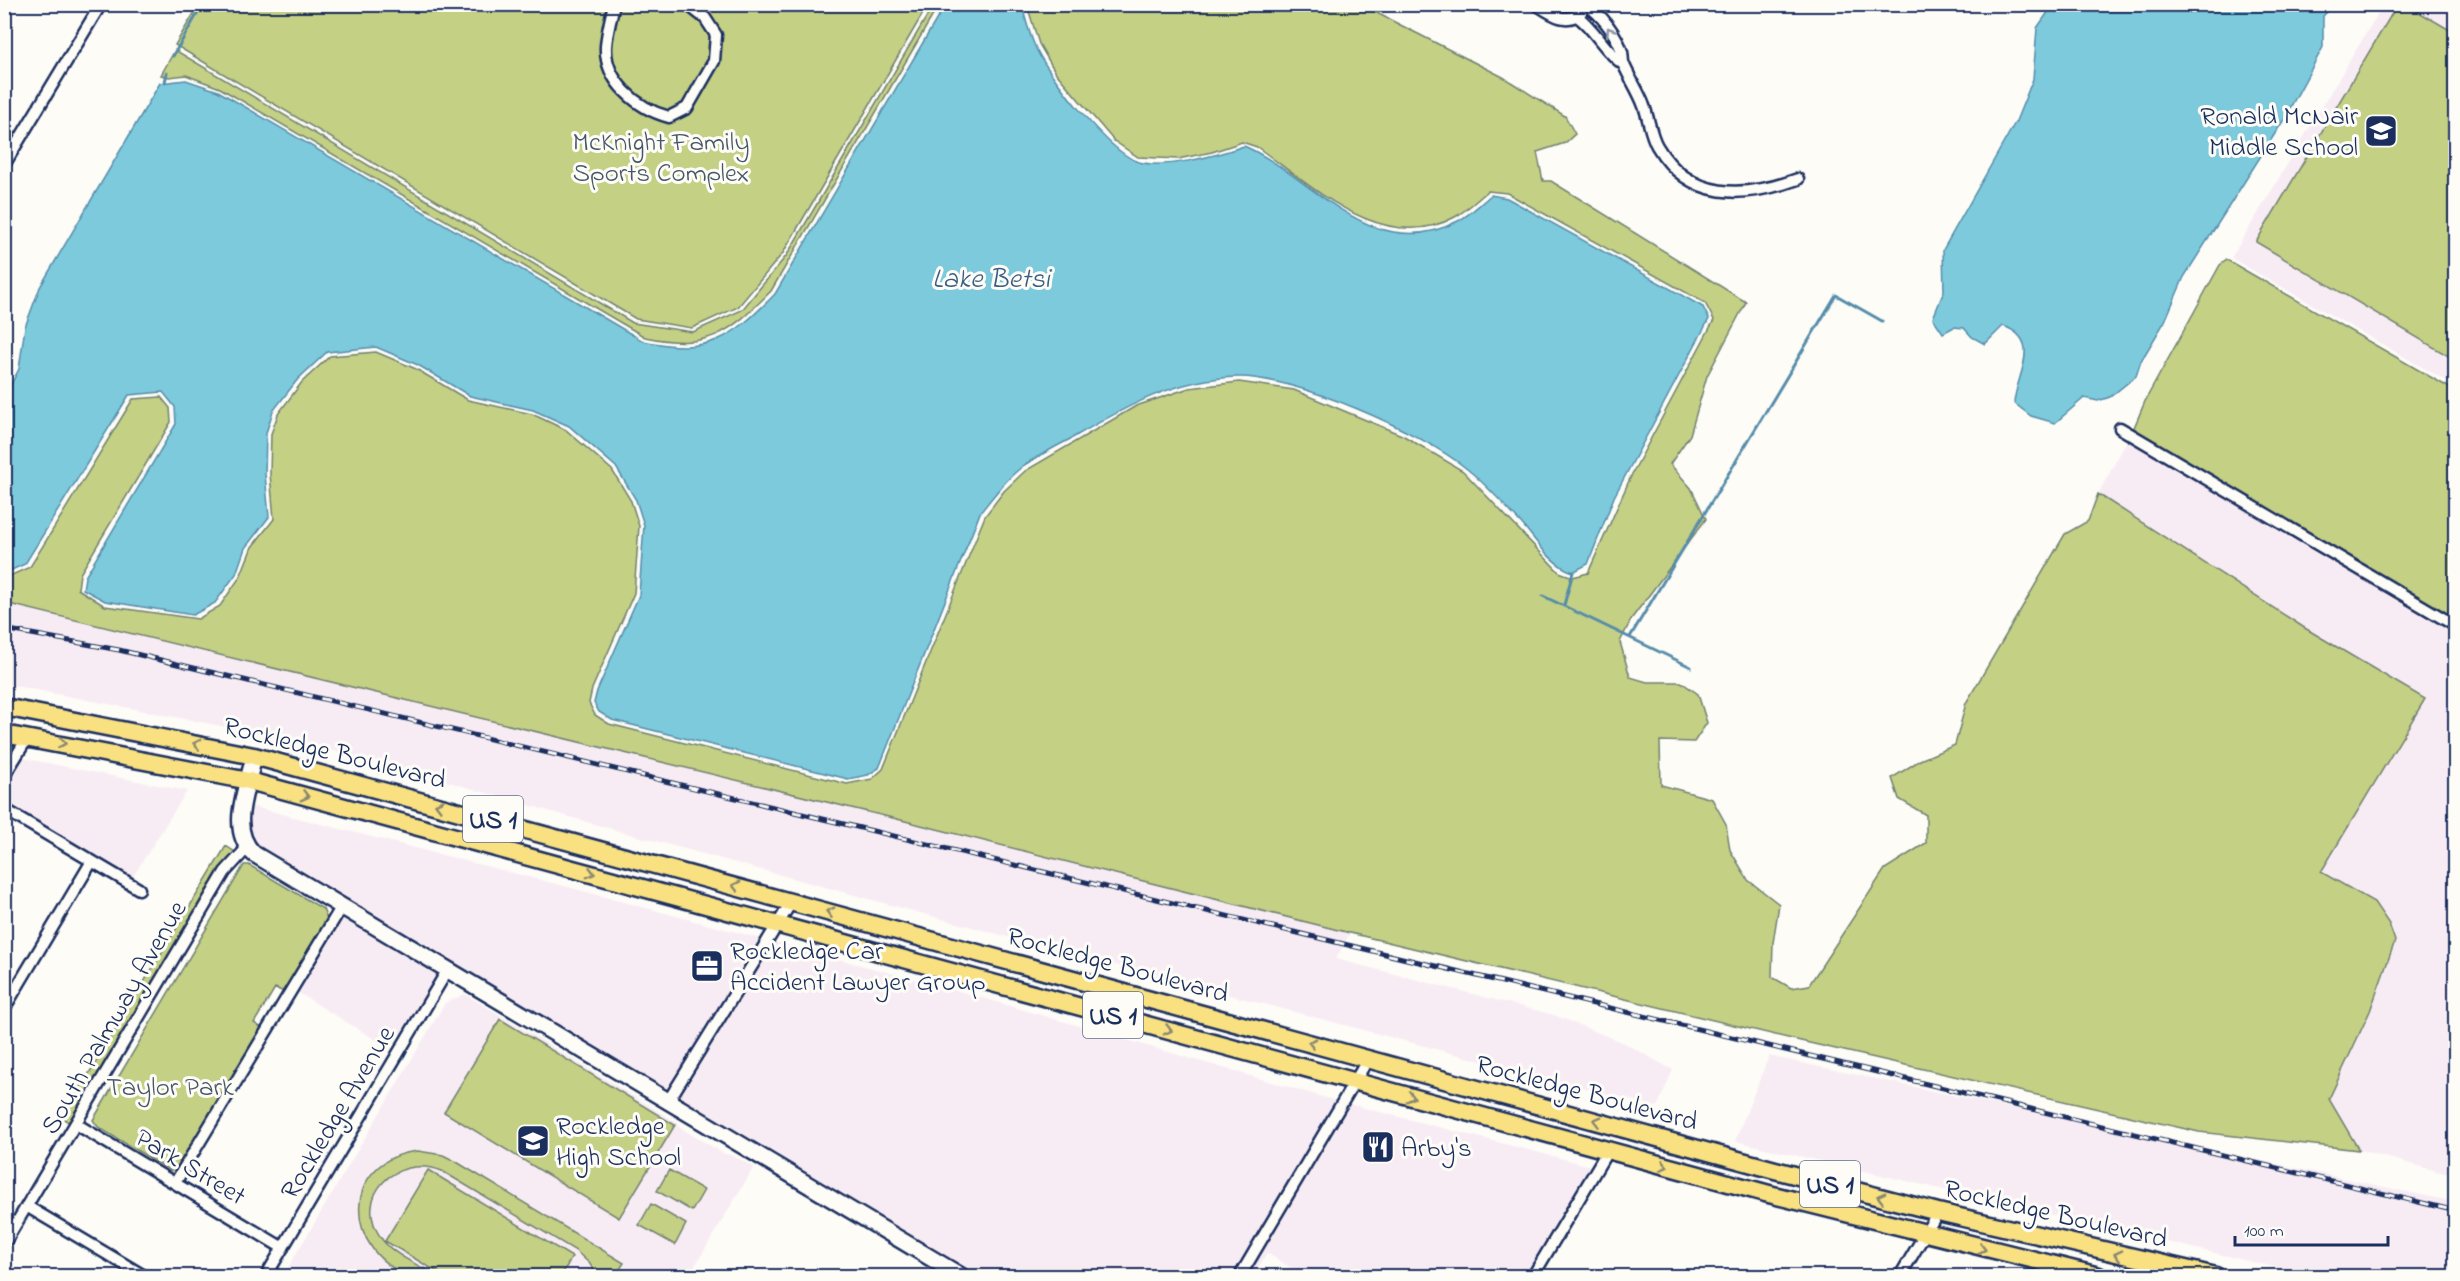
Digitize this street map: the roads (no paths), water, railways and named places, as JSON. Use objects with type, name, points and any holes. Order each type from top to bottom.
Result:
[{"type":"main road","name":"Rockledge Boulevard","points":[[4,708],[74,719],[254,756],[1654,1137],[1938,1212],[2216,1276]]},
{"type":"main road","points":[[4,727],[25,722],[40,713]]},
{"type":"main road","points":[[28,737],[38,729],[74,719]]},
{"type":"main road","name":"Rockledge Boulevard","points":[[4,734],[249,781],[1925,1235],[2099,1276]]},
{"type":"main road","points":[[514,852],[543,849],[554,845],[561,838]]},
{"type":"main road","points":[[562,865],[579,856],[617,854]]},
{"type":"main road","points":[[990,982],[1012,977],[1034,967]]},
{"type":"main road","points":[[1061,1001],[1082,992],[1109,988]]},
{"type":"main road","points":[[1608,1150],[1623,1142],[1654,1137]]},
{"type":"street","points":[[4,165],[101,4]]},
{"type":"street","points":[[614,4],[606,47],[609,70],[627,95],[650,112],[669,117],[687,108],[714,61],[716,35],[705,18],[687,4]]},
{"type":"street","points":[[1536,4],[1558,18],[1577,16],[1587,5],[1603,19],[1622,50],[1623,64],[1645,108],[1656,145],[1670,163],[1692,182],[1723,191],[1750,193],[1798,179]]},
{"type":"street","points":[[1577,16],[1585,22],[1612,56],[1623,64]]},
{"type":"street","points":[[2120,428],[2456,626]]},
{"type":"street","points":[[4,776],[28,737]]},
{"type":"street","points":[[254,756],[238,825],[251,851],[447,971],[961,1276]]},
{"type":"street","points":[[4,809],[139,889]]},
{"type":"street","name":"South Palmway Avenue","points":[[4,1245],[225,872],[251,851]]},
{"type":"street","points":[[4,1009],[92,861]]},
{"type":"street","points":[[668,1103],[792,901]]},
{"type":"street","points":[[176,1183],[342,906]]},
{"type":"street","name":"Rockledge Avenue","points":[[266,1276],[447,971]]},
{"type":"street","points":[[1240,1276],[1368,1059]]},
{"type":"street","name":"Park Street","points":[[76,1124],[283,1248]]},
{"type":"street","points":[[1533,1276],[1608,1150]]},
{"type":"street","points":[[28,1207],[144,1276]]},
{"type":"street","points":[[1900,1276],[1938,1212]]},
{"type":"water","name":"Lake Betsi","points":[[945,5],[1022,5],[1034,44],[1051,73],[1094,127],[1124,154],[1136,161],[1147,164],[1175,163],[1244,146],[1269,160],[1345,212],[1371,225],[1398,233],[1427,232],[1462,219],[1491,195],[1507,198],[1703,307],[1709,319],[1614,497],[1588,564],[1573,572],[1565,569],[1544,551],[1495,495],[1467,469],[1447,454],[1420,439],[1357,409],[1324,396],[1262,379],[1238,377],[1215,379],[1172,389],[1112,415],[1035,458],[1005,482],[980,513],[879,768],[868,775],[848,779],[612,720],[599,712],[594,703],[597,691],[639,595],[644,525],[636,500],[616,467],[569,426],[533,410],[470,396],[418,365],[376,347],[327,352],[298,379],[273,411],[266,433],[265,474],[269,517],[245,548],[236,574],[215,603],[193,615],[105,601],[83,589],[85,577],[176,424],[175,407],[163,392],[129,395],[25,564],[5,573],[5,396],[19,369],[25,327],[40,287],[160,83],[186,80],[218,91],[643,341],[685,346],[717,340],[731,333],[745,323],[775,294]]},
{"type":"water","points":[[2053,5],[2334,5],[2323,16],[2323,47],[2283,121],[2184,277],[2165,321],[2141,361],[2136,376],[2110,397],[2098,401],[2084,398],[2055,423],[2031,416],[2014,403],[2025,359],[2022,340],[2015,332],[2003,326],[1985,344],[1972,337],[1964,328],[1954,327],[1943,333],[1933,318],[1944,291],[1943,250],[2016,121],[2033,79],[2037,28]]},
{"type":"waterway","points":[[173,56],[203,4]]},
{"type":"waterway","points":[[165,82],[167,73]]},
{"type":"waterway","points":[[1630,637],[1836,295],[1882,321]]},
{"type":"waterway","points":[[1564,605],[1573,572]]},
{"type":"waterway","points":[[1543,596],[1691,667]]},
{"type":"railway","points":[[4,629],[119,650],[2456,1211]]},
{"type":"place","name":"Ronald McNair Middle School","points":[[2381,131]]},
{"type":"place","name":"Rockledge Car Accident Lawyer Group","points":[[707,966]]},
{"type":"place","name":"Rockledge High School","points":[[533,1141]]},
{"type":"place","name":"Arby's","points":[[1378,1147]]},
{"type":"park label","name":"McKnight Family Sports Complex","points":[[661,156]]},
{"type":"park label","name":"Taylor Park","points":[[170,1086]]}]
